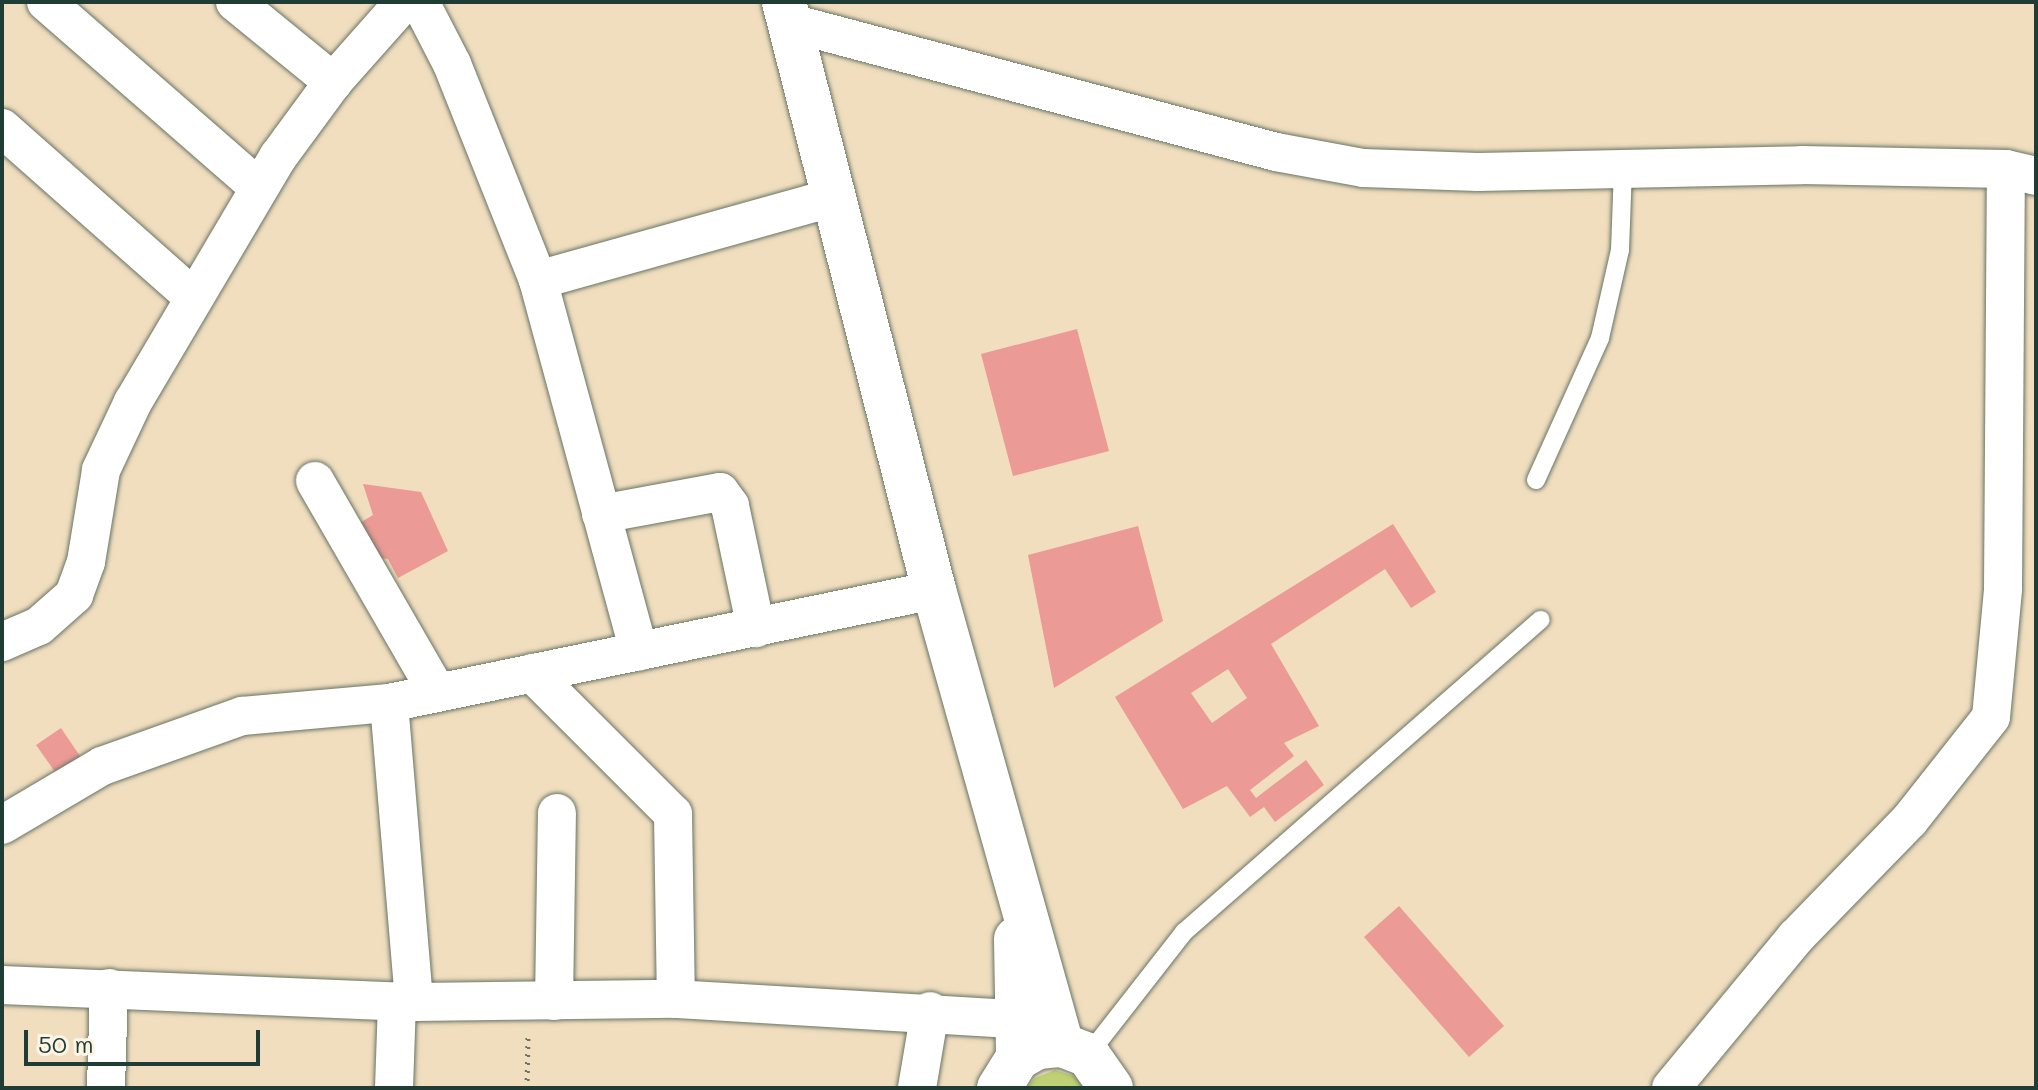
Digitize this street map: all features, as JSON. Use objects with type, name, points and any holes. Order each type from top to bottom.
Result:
[{"type":"street","points":[[46,2],[259,188]]},
{"type":"street","points":[[235,2],[333,82]]},
{"type":"street","points":[[2,642],[39,626],[74,595],[86,562],[101,470],[194,298],[259,188],[333,82],[404,2]]},
{"type":"street","points":[[420,2],[452,64],[538,280],[639,652]]},
{"type":"street","points":[[787,13],[1276,152],[1363,168],[1623,170],[1802,165],[2021,172],[2003,589],[1991,717],[1909,821],[1796,937],[1671,1088]]},
{"type":"street","points":[[787,13],[934,590],[1016,877],[1098,1070]]},
{"type":"street","points":[[2,128],[194,298]]},
{"type":"street","points":[[538,280],[835,197]]},
{"type":"street","points":[[315,481],[436,691]]},
{"type":"street","points":[[601,514],[720,492],[730,506],[756,628]]},
{"type":"street","points":[[2,825],[102,766],[242,716],[389,703],[934,590]]},
{"type":"street","points":[[532,673],[673,814],[676,999]]},
{"type":"street","points":[[389,703],[405,1001],[394,1088]]},
{"type":"street","points":[[541,1001],[557,813]]},
{"type":"street","points":[[1011,1055],[1016,877]]},
{"type":"street","points":[[2,985],[405,1001],[676,999],[930,1011],[1011,1055],[1038,1047],[1098,1070]]},
{"type":"street","points":[[106,1088],[109,988]]},
{"type":"street","points":[[917,1088],[930,1011]]},
{"type":"lane","points":[[1536,480],[1600,338],[1620,250],[1623,170]]},
{"type":"lane","points":[[1098,1070],[1184,932],[1541,620]]},
{"type":"path","points":[[527,1088],[541,1001]]},
{"type":"green space","points":[[1055,1070],[1074,1076],[1085,1088],[1027,1088],[1035,1078]]},
{"type":"building","points":[[1077,329],[1109,451],[1013,476],[981,354]]},
{"type":"building","points":[[363,484],[421,492],[448,551],[398,578],[388,559],[365,556],[348,530],[373,515]]},
{"type":"building","points":[[1393,524],[1436,592],[1411,608],[1385,569],[1271,644],[1319,726],[1284,743],[1294,756],[1250,790],[1256,798],[1306,760],[1324,785],[1275,822],[1264,807],[1250,817],[1227,786],[1183,809],[1115,697]],"holes":[[[1228,669],[1247,698],[1212,723],[1191,693]]]},
{"type":"building","points":[[1138,526],[1163,621],[1054,688],[1028,555]]},
{"type":"building","points":[[61,728],[82,759],[58,776],[36,745]]},
{"type":"building","points":[[1399,906],[1504,1026],[1469,1057],[1364,937]]}]
